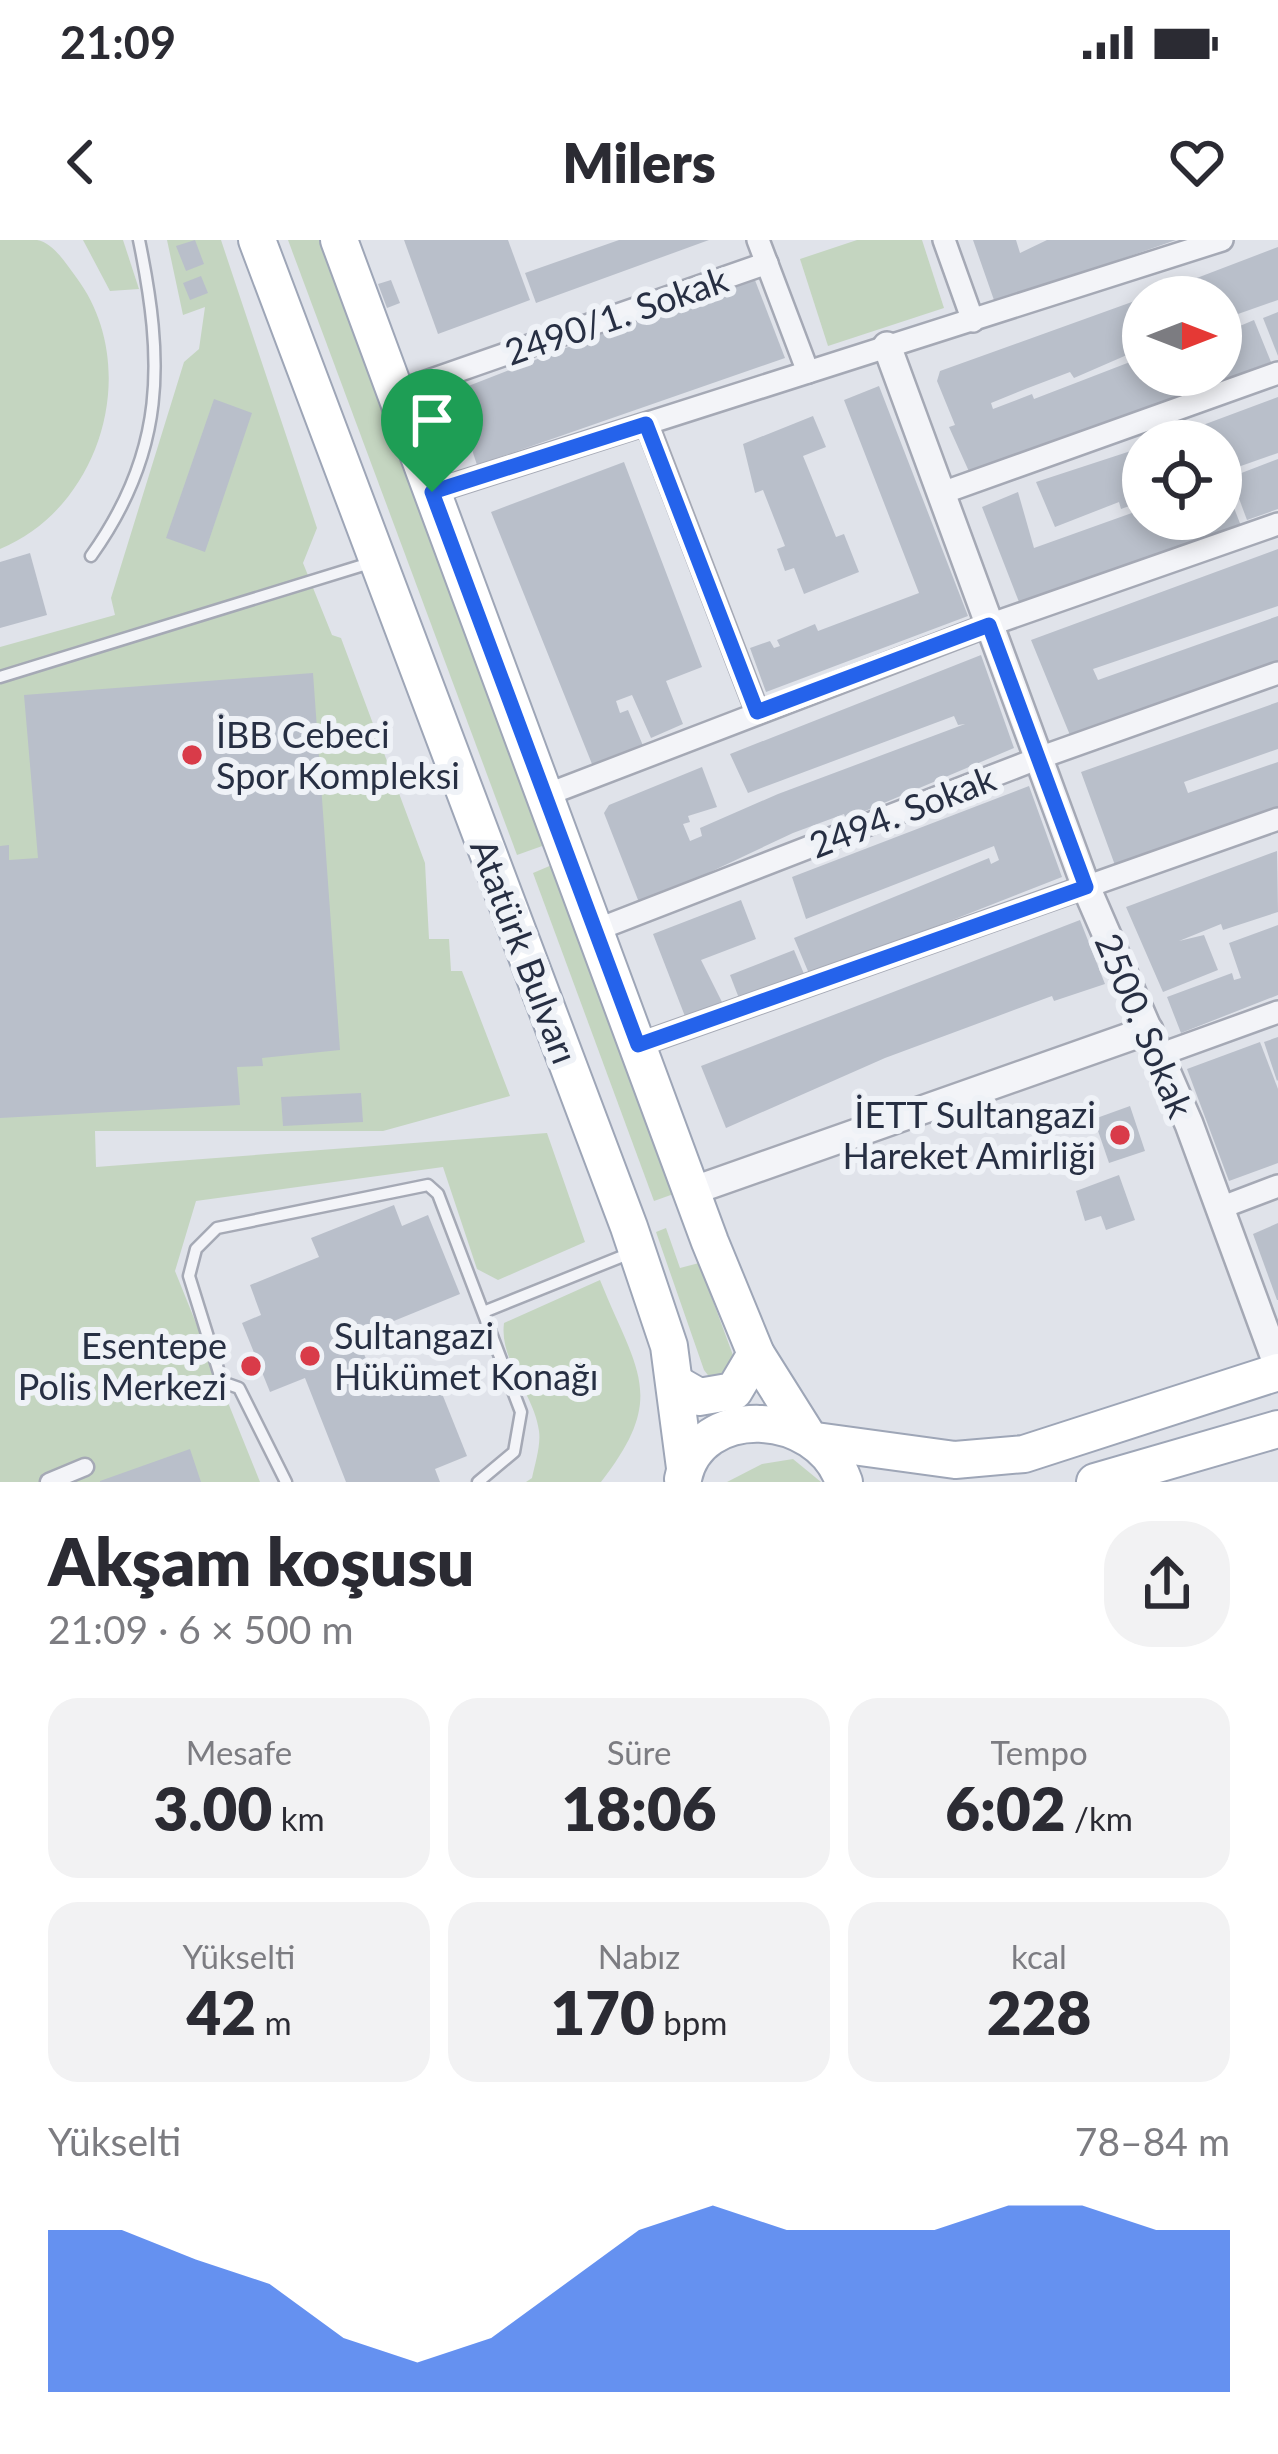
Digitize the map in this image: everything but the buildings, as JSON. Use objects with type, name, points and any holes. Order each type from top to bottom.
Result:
[{"type":"main road","name":"Atatürk Bulvarı","points":[[257,240],[637,1250],[678,1385],[677,1477]]},
{"type":"main road","name":"Atatürk Bulvarı","points":[[339,240],[756,1354],[844,1482]]},
{"type":"main road","points":[[678,1385],[699,1397],[734,1391],[746,1379],[756,1354]]},
{"type":"main road","points":[[677,1477],[713,1438],[736,1427],[760,1423],[917,1470],[1024,1454],[1278,1369]]},
{"type":"main road","points":[[1095,1482],[1278,1430]]},
{"type":"street","points":[[758,240],[808,372]]},
{"type":"street","points":[[944,240],[974,321]]},
{"type":"street","points":[[432,492],[1222,240]]},
{"type":"street","name":"2490/1. Sokak","points":[[397,392],[766,262]]},
{"type":"street","name":"2500. Sokak","points":[[887,346],[1086,887],[1154,1042],[1278,1369]]},
{"type":"street","points":[[942,493],[1278,374]]},
{"type":"street","points":[[646,424],[757,712]]},
{"type":"street","points":[[546,795],[989,625],[1278,524]]},
{"type":"street","name":"2494. Sokak","points":[[596,930],[1039,758],[1278,673]]},
{"type":"street","points":[[638,1045],[1278,819]]},
{"type":"street","points":[[692,1192],[1154,1042],[1278,1012]]},
{"type":"street","points":[[1220,1208],[1278,1186]]},
{"type":"street","points":[[49,1482],[85,1467]]},
{"type":"lane","points":[[92,556],[121,515],[143,448],[158,378],[156,322],[139,240]]},
{"type":"lane","points":[[0,677],[380,560]]},
{"type":"lane","points":[[286,1482],[239,1388],[222,1382],[189,1276],[196,1249],[217,1228],[428,1185],[438,1194],[486,1311],[520,1412],[514,1452],[478,1482]]},
{"type":"lane","points":[[486,1311],[637,1250]]},
{"type":"green space","points":[[0,240],[43,242],[76,277],[96,313],[107,351],[108,391],[101,431],[87,468],[64,501],[35,529],[0,549]]},
{"type":"green space","points":[[83,240],[123,240],[139,289],[110,291]]},
{"type":"green space","name":"İBB Cebeci Spor Kompleksi","points":[[167,240],[221,240],[317,528],[303,563],[332,635],[341,638],[425,863],[429,939],[449,939],[451,971],[462,971],[510,1096],[383,1131],[95,1131],[96,1167],[547,1133],[585,1242],[498,1280],[477,1269],[443,1167],[196,1201],[175,1271],[260,1482],[0,1482],[0,647],[115,615],[111,598],[184,362],[199,349],[205,307],[183,315]]},
{"type":"green space","points":[[288,240],[319,240],[545,845],[517,855]]},
{"type":"green space","points":[[857,240],[922,240],[944,308],[828,346],[800,259]]},
{"type":"green space","points":[[559,862],[682,1191],[654,1201],[533,873]]},
{"type":"green space","points":[[666,1228],[680,1268],[699,1263],[734,1358],[732,1373],[711,1379],[704,1370],[656,1232]]},
{"type":"green space","points":[[600,1280],[640,1383],[634,1427],[601,1482],[526,1482],[532,1478],[539,1431],[507,1351],[504,1323]]},
{"type":"green space","points":[[793,1459],[821,1482],[727,1482],[762,1464]]},
{"type":"place","name":"İBB Cebeci Spor Kompleksi","points":[[192,755]]},
{"type":"place","name":"İETT Sultangazi Hareket Amirliği","points":[[1120,1135]]},
{"type":"place","name":"Sultangazi Hükümet Konağı","points":[[310,1356]]},
{"type":"place","name":"Esentepe Polis Merkezi","points":[[251,1366]]},
{"type":"route","points":[[646,424],[757,712],[989,625],[1086,887],[638,1045],[432,492],[646,424]]}]
